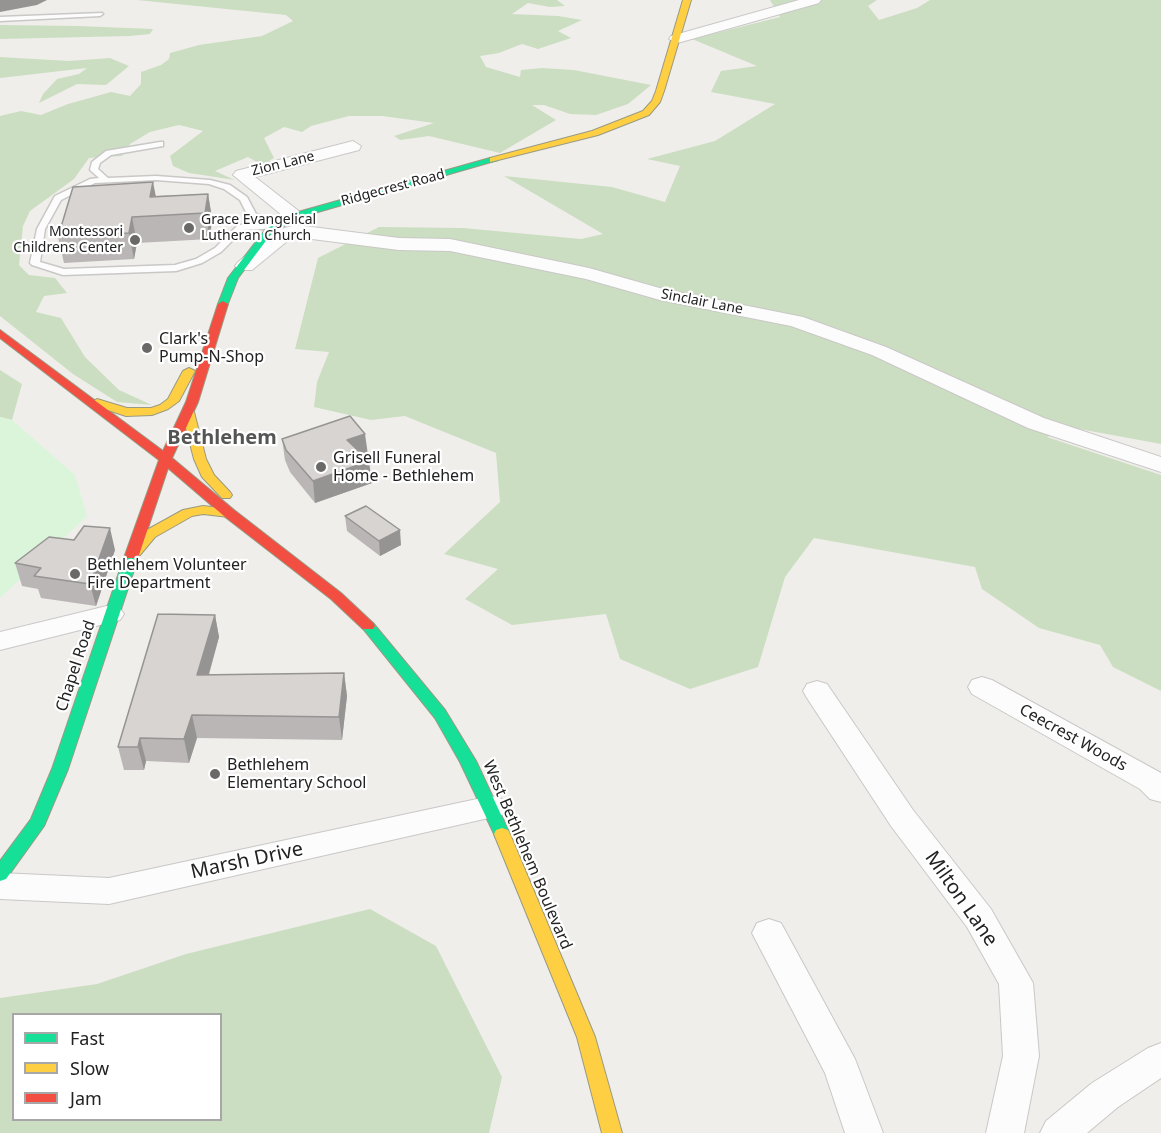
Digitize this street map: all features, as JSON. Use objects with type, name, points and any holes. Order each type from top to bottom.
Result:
[{"type":"main road","name":"Ridgecrest Road","points":[[165,459],[188,412],[224,300],[236,274],[268,232],[294,216],[625,123],[646,113],[656,102],[687,0]]},
{"type":"main road","name":"West Bethlehem Boulevard","points":[[0,333],[165,459],[229,513],[298,566],[372,630],[440,714],[468,761],[491,807],[586,1037],[612,1133]]},
{"type":"main road","points":[[87,400],[126,412],[152,411],[164,407],[173,401],[202,346],[214,336]]},
{"type":"main road","points":[[188,412],[200,459],[208,477],[266,529],[298,566]]},
{"type":"main road","name":"Chapel Road","points":[[0,874],[38,822],[56,780],[165,459]]},
{"type":"main road","points":[[132,556],[150,534],[188,513],[203,510],[229,513]]},
{"type":"street","points":[[676,39],[814,0]]},
{"type":"street","name":"Zion Lane","points":[[294,216],[242,175],[353,146]]},
{"type":"street","name":"Sinclair Lane","points":[[236,274],[285,234],[296,231],[399,244],[450,245],[588,274],[660,294],[796,321],[879,351],[1036,423],[1161,465]]},
{"type":"street","points":[[0,641],[111,614]]},
{"type":"street","name":"Ceecrest Woods","points":[[982,687],[1151,781],[1161,791]]},
{"type":"street","name":"Milton Lane","points":[[817,691],[902,818],[979,918],[1016,983],[1021,1056],[1005,1133]]},
{"type":"street","name":"Marsh Drive","points":[[0,886],[108,891],[491,807]]},
{"type":"street","points":[[769,933],[842,1070],[864,1133]]},
{"type":"street","points":[[1059,1133],[1105,1095],[1161,1059]]},
{"type":"lane","points":[[0,19],[100,15]]},
{"type":"lane","points":[[106,180],[94,170],[96,162],[109,153],[160,144]]},
{"type":"lane","points":[[156,178],[210,182],[227,187],[244,199],[252,216],[278,226],[241,227],[218,250],[199,261],[176,268],[63,272],[35,263],[41,229],[58,198],[93,181],[156,178]]},
{"type":"green space","points":[[137,0],[557,0],[565,6],[550,7],[528,3],[512,14],[558,16],[582,20],[558,31],[571,38],[538,49],[522,44],[499,53],[480,56],[486,67],[520,77],[521,70],[542,68],[574,70],[651,85],[628,104],[596,115],[570,114],[544,105],[532,105],[556,120],[500,153],[429,136],[400,140],[394,136],[434,123],[382,116],[349,116],[311,126],[302,132],[284,127],[264,138],[274,158],[262,165],[248,157],[215,171],[235,180],[189,173],[173,166],[170,156],[203,131],[179,125],[150,132],[130,144],[122,156],[89,158],[74,179],[30,211],[23,226],[19,265],[29,275],[55,278],[67,293],[44,296],[36,312],[61,318],[85,357],[119,390],[152,405],[117,402],[73,374],[0,316],[0,116],[21,111],[41,115],[68,104],[111,92],[130,96],[141,84],[141,72],[161,65],[169,59],[170,53],[199,45],[262,36],[293,21],[286,15]]},
{"type":"green space","points":[[770,0],[877,0],[868,6],[879,20],[917,8],[930,0],[1161,0],[1161,444],[1074,428],[1047,437],[1161,475],[1161,691],[1113,667],[1100,645],[1039,628],[982,589],[975,567],[814,538],[785,577],[758,667],[690,689],[620,659],[606,614],[512,625],[465,599],[498,569],[444,554],[500,502],[496,453],[405,416],[371,420],[314,407],[317,382],[329,352],[295,349],[318,258],[379,227],[463,228],[581,239],[603,234],[504,176],[612,187],[665,202],[680,166],[647,159],[715,141],[775,104],[711,92],[721,71],[757,66],[692,39],[780,17]]},
{"type":"green space","points":[[0,25],[153,29],[150,34],[130,36],[0,39]]},
{"type":"green space","points":[[0,57],[69,61],[110,58],[129,66],[106,85],[77,84],[39,103],[43,94],[57,79],[79,74],[87,68],[0,78]]},
{"type":"green space","points":[[0,370],[22,384],[12,420],[0,417]]},
{"type":"green space","points":[[0,417],[12,420],[75,475],[87,516],[0,598]]},
{"type":"green space","points":[[370,909],[436,946],[502,1077],[489,1133],[0,1133],[0,998],[97,984],[186,954]]},
{"type":"building","points":[[153,182],[150,197],[208,194],[205,213],[132,217],[129,233],[58,237],[73,187]]},
{"type":"building","points":[[350,416],[365,434],[347,440],[369,461],[313,481],[286,450],[282,439]]},
{"type":"building","points":[[366,506],[400,530],[379,541],[345,516]]},
{"type":"building","points":[[84,526],[110,528],[90,584],[34,576],[41,568],[15,563],[49,537],[74,540]]},
{"type":"building","points":[[158,614],[215,615],[197,675],[344,673],[339,717],[192,715],[184,739],[140,738],[138,747],[118,747]]},
{"type":"traffic: fast","points":[[223,304],[233,278],[268,232],[294,216],[493,160]]},
{"type":"traffic: fast","points":[[0,874],[38,822],[60,769],[132,555]]},
{"type":"traffic: fast","points":[[368,626],[440,714],[468,761],[502,834]]},
{"type":"traffic: slow","points":[[493,160],[595,133],[646,113],[656,102],[660,91],[687,0]]},
{"type":"traffic: slow","points":[[97,403],[126,412],[152,411],[164,407],[173,401],[189,371]]},
{"type":"traffic: slow","points":[[188,412],[200,459],[208,477],[226,495]]},
{"type":"traffic: slow","points":[[135,552],[150,534],[188,513],[203,510],[229,513]]},
{"type":"traffic: slow","points":[[502,834],[586,1037],[612,1133]]},
{"type":"traffic: jam","points":[[132,555],[165,459],[192,402],[223,304]]},
{"type":"traffic: jam","points":[[0,333],[165,459],[229,513],[336,596],[368,626]]},
{"type":"place","name":"Grace Evangelical Lutheran Church","points":[[189,228]]},
{"type":"place","name":"Montessori Childrens Center","points":[[135,240]]},
{"type":"place","name":"Clark's Pump-N-Shop","points":[[147,348]]},
{"type":"place","name":"Grisell Funeral Home - Bethlehem","points":[[321,467]]},
{"type":"place","name":"Bethlehem Volunteer Fire Department","points":[[75,574]]},
{"type":"place","name":"Bethlehem Elementary School","points":[[215,774]]},
{"type":"district","name":"Bethlehem","points":[[222,438]]}]
